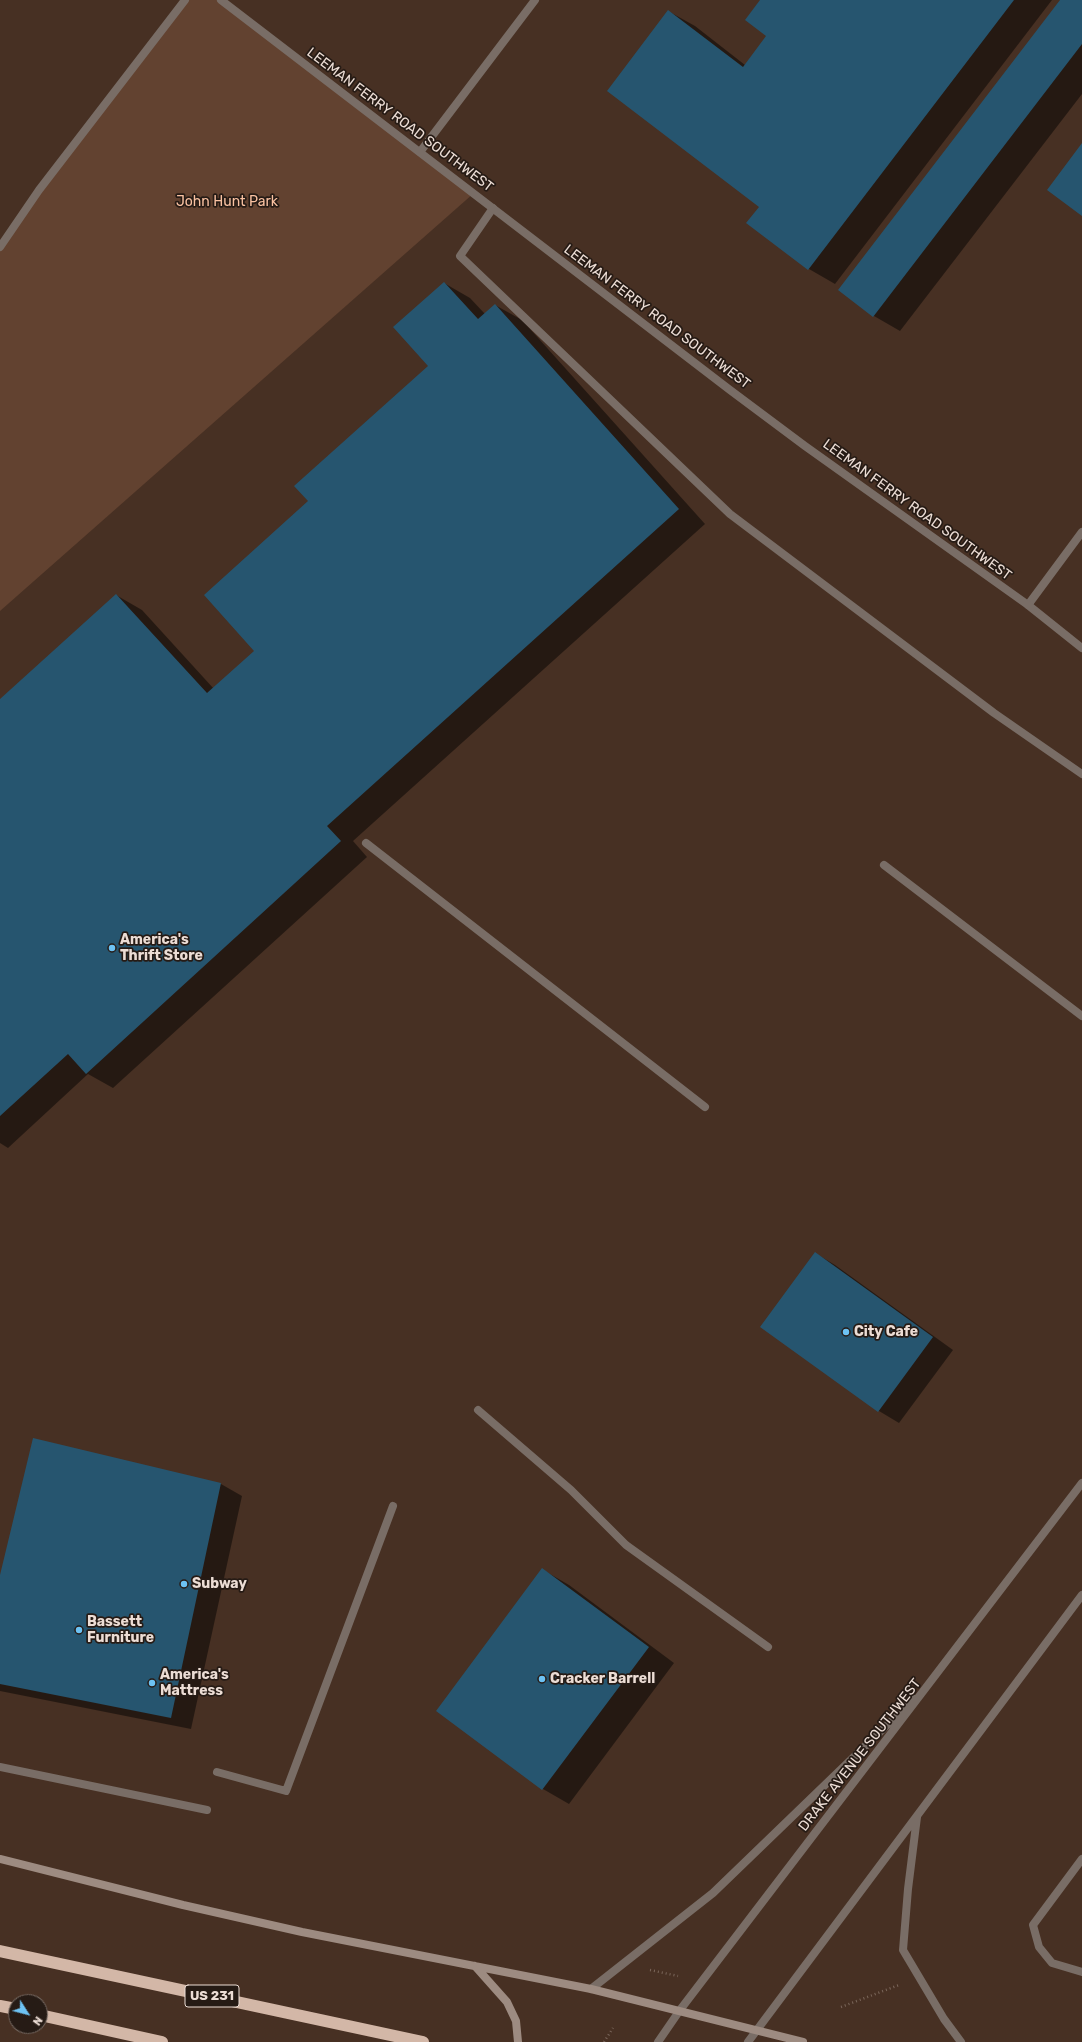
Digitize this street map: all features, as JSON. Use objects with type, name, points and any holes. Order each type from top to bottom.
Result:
[{"type":"highway","name":"US 231","points":[[0,1951],[423,2042]]},
{"type":"highway","points":[[48,2017],[162,2042]]},
{"type":"main road","points":[[0,1859],[198,1909],[302,1932],[591,1989],[680,2010],[803,2042]]},
{"type":"main road","points":[[475,1966],[507,2002],[516,2021],[518,2042]]},
{"type":"street","points":[[0,247],[39,190],[186,0]]},
{"type":"street","name":"LEEMAN FERRY ROAD SOUTHWEST","points":[[221,0],[805,446],[1028,605],[1082,648]]},
{"type":"street","points":[[420,152],[535,0]]},
{"type":"street","points":[[493,208],[460,256],[730,514],[994,713],[1082,774]]},
{"type":"street","points":[[1028,605],[1082,532]]},
{"type":"street","points":[[366,843],[705,1107]]},
{"type":"street","points":[[884,865],[1082,1016]]},
{"type":"street","points":[[478,1410],[571,1490],[626,1545],[768,1647]]},
{"type":"street","name":"DRAKE AVENUE SOUTHWEST","points":[[658,2042],[680,2010],[935,1679],[1082,1484]]},
{"type":"street","points":[[217,1772],[286,1791],[393,1506]]},
{"type":"street","points":[[748,2042],[1082,1596]]},
{"type":"street","points":[[591,1989],[713,1893],[935,1679]]},
{"type":"street","points":[[0,1767],[208,1810]]},
{"type":"street","points":[[918,1815],[908,1889],[903,1950],[944,2019],[961,2042]]},
{"type":"street","points":[[1082,1859],[1033,1925],[1039,1947],[1052,1963],[1082,1972]]},
{"type":"path","points":[[648,1969],[684,1977]]},
{"type":"path","points":[[841,2007],[900,1984]]},
{"type":"path","points":[[604,2042],[613,2028]]},
{"type":"green space","name":"John Hunt Park","points":[[186,0],[221,0],[474,193],[0,611],[0,247]]},
{"type":"building","points":[[760,0],[1014,0],[808,270],[746,223],[759,207],[607,91],[668,10],[743,67],[766,36],[745,20]]},
{"type":"building","points":[[1060,0],[1082,0],[1082,44],[873,317],[838,290]]},
{"type":"building","points":[[1082,143],[1082,216],[1047,190]]},
{"type":"building","points":[[444,282],[478,319],[495,304],[679,509],[327,826],[341,841],[86,1074],[68,1054],[0,1116],[0,699],[116,594],[207,693],[254,651],[204,595],[308,501],[294,486],[428,366],[393,327]]},
{"type":"building","name":"City Cafe","points":[[815,1252],[933,1337],[878,1412],[760,1327]]},
{"type":"building","points":[[33,1438],[221,1483],[171,1718],[0,1684],[0,1575]]},
{"type":"building","name":"Cracker Barrell","points":[[542,1568],[649,1647],[542,1790],[436,1711]]},
{"type":"place","name":"America's Thrift Store","points":[[112,948]]},
{"type":"place","name":"City Cafe","points":[[846,1332]]},
{"type":"place","name":"Subway","points":[[184,1584]]},
{"type":"place","name":"Bassett Furniture","points":[[79,1630]]},
{"type":"place","name":"Cracker Barrell","points":[[542,1679]]},
{"type":"place","name":"America's Mattress","points":[[152,1683]]}]
